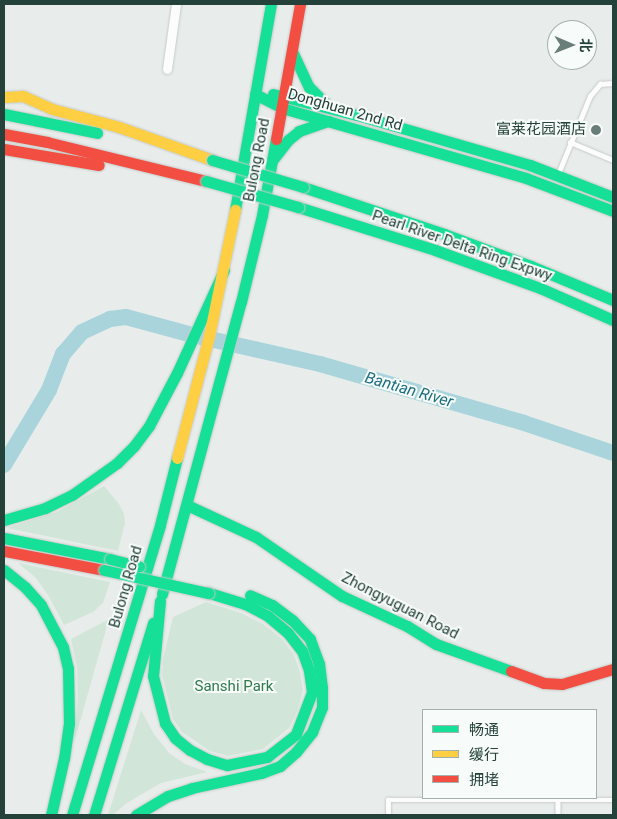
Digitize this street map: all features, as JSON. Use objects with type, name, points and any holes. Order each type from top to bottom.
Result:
[{"type":"main road","name":"Bulong Road","points":[[72,815],[160,525],[214,313],[224,270],[271,4]]},
{"type":"main road","name":"Bulong Road","points":[[187,505],[237,320],[272,162],[300,4]]},
{"type":"main road","points":[[292,51],[309,87],[329,107]]},
{"type":"main road","name":"Donghuan 2nd Rd","points":[[255,94],[284,95],[329,107],[530,165],[613,196]]},
{"type":"main road","name":"Donghuan 2nd Rd","points":[[255,94],[282,108],[526,178],[613,211]]},
{"type":"main road","points":[[4,97],[23,96],[52,108],[119,127],[212,160]]},
{"type":"main road","points":[[4,114],[67,126],[212,160]]},
{"type":"main road","points":[[272,162],[288,140],[299,131],[328,121]]},
{"type":"main road","points":[[4,134],[173,172]]},
{"type":"main road","points":[[4,149],[140,171],[173,172]]},
{"type":"main road","name":"Pearl River Delta Ring Expwy","points":[[212,160],[303,187],[444,234],[531,266],[613,300]]},
{"type":"main road","name":"Pearl River Delta Ring Expwy","points":[[173,172],[298,207],[435,250],[540,288],[613,320]]},
{"type":"main road","points":[[4,520],[17,518],[45,508],[95,480],[117,463],[134,446],[162,404],[224,270]]},
{"type":"main road","points":[[94,815],[160,601],[187,505]]},
{"type":"main road","name":"Zhongyuguan Road","points":[[187,505],[242,529],[286,556],[342,596],[407,626],[436,644],[544,683],[562,684],[613,669]]},
{"type":"main road","points":[[4,538],[110,559],[272,605],[292,620],[310,639],[319,664],[322,707],[312,732],[296,752],[280,766],[261,773],[192,788],[168,796],[136,815]]},
{"type":"main road","points":[[4,551],[211,588],[268,616],[288,633],[302,651],[309,670],[312,692],[305,715],[296,734],[267,757],[227,765],[207,759],[190,750],[175,738],[165,723],[153,676],[160,601]]},
{"type":"main road","points":[[4,570],[25,587],[41,605],[55,628],[63,647],[68,668],[69,723],[64,758],[51,815]]},
{"type":"street","points":[[168,69],[176,4]]},
{"type":"lane","points":[[557,176],[587,101],[603,82],[613,83]]},
{"type":"lane","points":[[570,142],[613,160]]},
{"type":"lane","points":[[388,815],[388,800],[613,800]]},
{"type":"lane","points":[[558,800],[558,815]]},
{"type":"green space","points":[[104,486],[119,504],[124,514],[125,523],[118,551],[7,528],[57,512]]},
{"type":"green space","points":[[18,563],[110,582],[103,603],[93,612],[64,625],[48,595],[36,578]]},
{"type":"green space","name":"Sanshi Park","points":[[206,602],[241,613],[263,624],[282,639],[294,655],[300,672],[303,691],[297,712],[289,728],[263,749],[228,756],[210,751],[182,732],[173,719],[162,675],[163,659],[173,617]]},
{"type":"green space","points":[[109,619],[74,743],[78,699],[77,667],[71,639]]},
{"type":"green space","points":[[141,710],[154,734],[169,753],[185,764],[207,772],[161,783],[127,803],[113,815],[108,815]]},
{"type":"waterway","name":"Bantian River","points":[[4,465],[49,390],[63,354],[82,332],[110,319],[126,317],[189,334]]},
{"type":"waterway","name":"Bantian River","points":[[201,337],[320,364],[524,423],[613,453]]},
{"type":"traffic: fast","points":[[235,210],[271,4]]},
{"type":"traffic: fast","points":[[292,51],[309,87],[329,107]]},
{"type":"traffic: fast","points":[[255,94],[282,108],[526,178],[613,211]]},
{"type":"traffic: fast","points":[[273,94],[357,115],[530,165],[613,197]]},
{"type":"traffic: fast","points":[[4,114],[97,133]]},
{"type":"traffic: fast","points":[[274,158],[288,140],[299,131],[328,121]]},
{"type":"traffic: fast","points":[[162,594],[241,302],[262,215],[276,139]]},
{"type":"traffic: fast","points":[[212,160],[303,187]]},
{"type":"traffic: fast","points":[[206,181],[298,207]]},
{"type":"traffic: fast","points":[[303,187],[444,234],[531,266],[613,300]]},
{"type":"traffic: fast","points":[[298,207],[435,250],[540,288],[613,320]]},
{"type":"traffic: fast","points":[[4,520],[45,508],[72,495],[117,463],[134,446],[149,426],[177,373],[224,270]]},
{"type":"traffic: fast","points":[[72,815],[160,525],[177,458]]},
{"type":"traffic: fast","points":[[187,505],[256,537],[342,596],[407,626],[436,644],[511,671]]},
{"type":"traffic: fast","points":[[4,538],[110,559]]},
{"type":"traffic: fast","points":[[110,559],[139,566]]},
{"type":"traffic: fast","points":[[4,570],[25,587],[41,605],[63,647],[68,668],[69,723],[64,758],[51,815]]},
{"type":"traffic: fast","points":[[104,570],[208,593]]},
{"type":"traffic: fast","points":[[160,601],[153,676],[165,723],[175,738],[190,750],[207,759],[227,765],[267,757],[296,734],[312,692],[309,670],[302,651],[288,633],[268,616],[245,604],[208,593]]},
{"type":"traffic: fast","points":[[136,815],[168,796],[192,788],[261,773],[280,766],[296,752],[312,732],[322,707],[322,688],[319,664],[310,639],[292,620],[272,605],[250,595]]},
{"type":"traffic: fast","points":[[94,815],[153,623]]},
{"type":"traffic: slow","points":[[4,97],[23,96],[52,109],[119,127],[212,160]]},
{"type":"traffic: slow","points":[[177,458],[209,336],[235,210]]},
{"type":"traffic: jam","points":[[276,139],[300,4]]},
{"type":"traffic: jam","points":[[4,134],[47,142],[206,181]]},
{"type":"traffic: jam","points":[[4,149],[99,165]]},
{"type":"traffic: jam","points":[[4,551],[104,570]]},
{"type":"traffic: jam","points":[[511,671],[544,683],[562,684],[613,669]]},
{"type":"place","name":"富莱花园酒店","points":[[596,130]]}]
